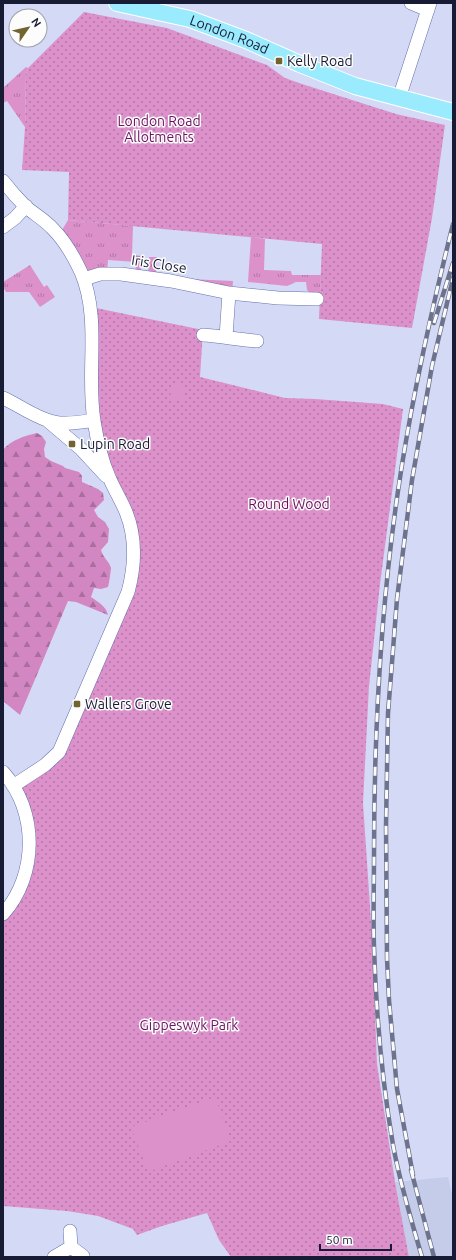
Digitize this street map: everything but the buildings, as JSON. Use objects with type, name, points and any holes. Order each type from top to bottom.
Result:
[{"type":"main road","name":"London Road","points":[[117,3],[190,19],[246,40],[348,84],[453,112]]},
{"type":"street","points":[[399,98],[429,7],[411,3]]},
{"type":"street","points":[[3,181],[26,206],[46,222],[58,235],[76,262],[84,279],[91,307],[92,400],[94,420],[102,458],[113,487],[127,514],[132,531],[133,564],[128,592],[59,752],[51,761],[13,786]]},
{"type":"street","points":[[3,227],[13,220],[26,206]]},
{"type":"street","name":"Iris Close","points":[[84,279],[100,274],[121,274],[171,281],[229,293],[278,298],[317,299]]},
{"type":"street","points":[[226,337],[229,293]]},
{"type":"street","points":[[203,335],[226,337],[237,340],[257,341]]},
{"type":"street","points":[[3,398],[48,421],[90,458],[113,487]]},
{"type":"street","points":[[48,421],[66,423],[94,420]]},
{"type":"street","points":[[3,772],[13,786],[21,802],[28,823],[29,832],[27,866],[22,883],[14,900],[3,914]]},
{"type":"street","points":[[70,1231],[71,1247],[83,1256]]},
{"type":"street","points":[[54,1257],[71,1247]]},
{"type":"shaded area","points":[[448,1177],[453,1198],[453,1257],[409,1257],[395,1182]]},
{"type":"green space","name":"London Road Allotments","points":[[84,12],[167,28],[267,65],[285,78],[302,84],[396,114],[445,125],[432,218],[412,328],[319,319],[322,244],[68,220],[69,172],[22,170],[26,75],[28,68]]},
{"type":"green space","points":[[26,67],[28,68],[26,75],[25,127],[7,101],[3,103],[3,88]]},
{"type":"green space","points":[[68,220],[133,226],[132,255],[142,256],[140,276],[135,276],[136,262],[108,260],[107,273],[84,279],[59,235]]},
{"type":"green space","points":[[251,237],[265,239],[264,270],[291,271],[292,275],[321,275],[320,294],[309,292],[307,290],[306,282],[296,282],[287,286],[248,282]]},
{"type":"green space","points":[[149,257],[157,257],[156,278],[148,277]]},
{"type":"green space","points":[[30,265],[44,287],[47,285],[55,297],[40,307],[29,292],[6,292],[3,287],[3,282]]},
{"type":"green space","points":[[189,279],[233,281],[232,294]]},
{"type":"green space","name":"Gippeswyk Park","points":[[96,308],[203,330],[200,377],[285,398],[383,404],[403,409],[380,584],[369,686],[363,803],[372,936],[377,1064],[395,1182],[409,1257],[231,1257],[219,1240],[207,1213],[137,1235],[133,1229],[98,1216],[67,1211],[3,1206],[3,914],[29,850],[13,786],[51,761],[133,563],[99,419]]},
{"type":"green space","points":[[175,385],[179,385],[179,388],[184,388],[184,401],[171,401],[170,388],[175,388]]},
{"type":"green space","points":[[37,433],[42,436],[46,442],[44,449],[45,457],[65,468],[79,472],[82,476],[82,482],[98,489],[103,493],[104,500],[94,510],[109,529],[108,542],[101,550],[111,568],[108,587],[101,589],[94,588],[91,597],[104,607],[108,615],[76,602],[68,601],[20,715],[3,701],[3,450],[18,439]]},
{"type":"green space","points":[[215,1097],[231,1141],[148,1172],[131,1127]]},
{"type":"railway","points":[[422,1257],[406,1201],[393,1145],[380,1046],[376,997],[374,936],[375,766],[382,628],[398,491],[422,357],[453,224]]},
{"type":"railway","points":[[434,323],[453,263]]},
{"type":"railway","points":[[413,1175],[397,1089],[389,1000],[387,958],[386,826],[388,713],[397,599],[412,480],[432,366],[453,278]]},
{"type":"railway","points":[[411,1170],[434,1257]]},
{"type":"place","name":"Kelly Road","points":[[279,61]]},
{"type":"place","name":"Lupin Road","points":[[72,444]]},
{"type":"place","name":"Wallers Grove","points":[[77,704]]},
{"type":"park label","name":"Round Wood","points":[[289,504]]}]
